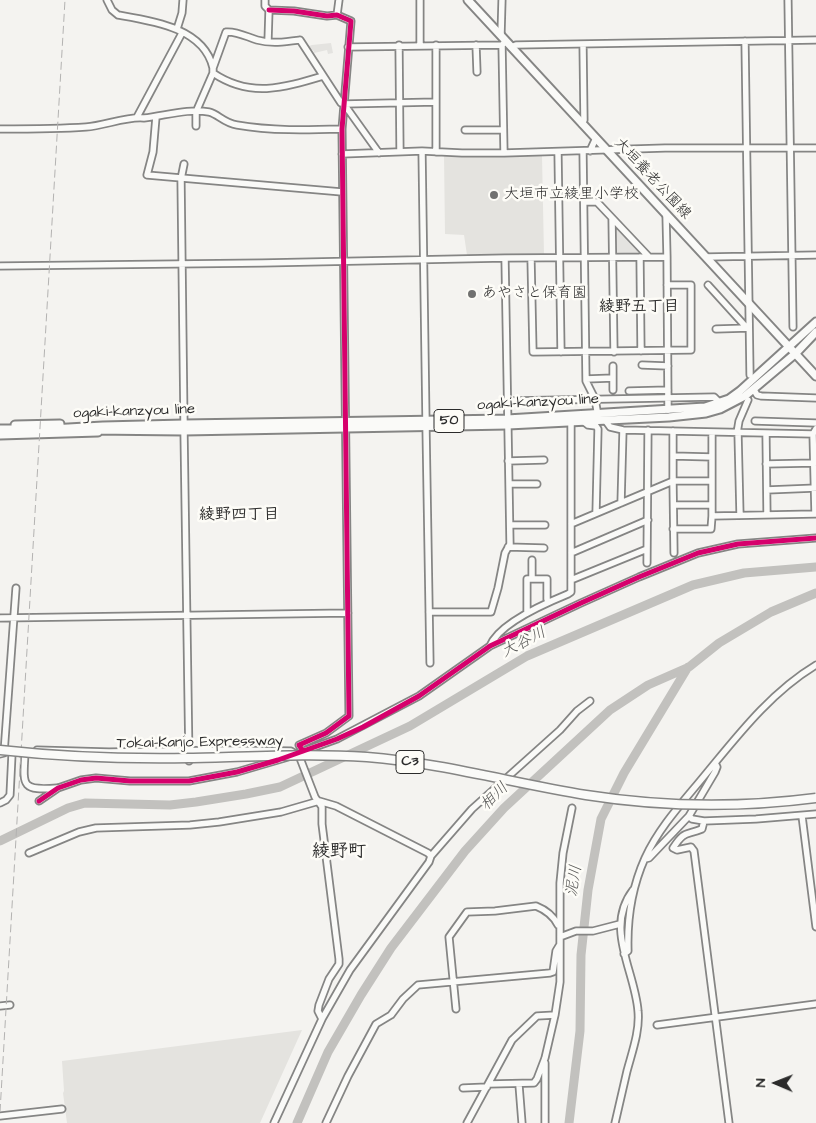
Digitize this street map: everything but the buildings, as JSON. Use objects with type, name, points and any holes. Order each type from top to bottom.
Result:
[{"type":"highway","name":"Tokai-Kanjo Expressway","points":[[1,752],[103,758],[283,755],[366,757],[438,766],[587,795],[654,803],[728,805],[816,798]]},
{"type":"main road","name":"大垣養老公園線","points":[[468,0],[816,376]]},
{"type":"main road","name":"ogaki-kanzyou line","points":[[508,422],[571,422],[668,410],[705,408],[729,399],[751,383],[816,322]]},
{"type":"main road","name":"ogaki-kanzyou line","points":[[0,430],[426,424],[706,413],[732,404],[754,390],[796,353],[816,332]]},
{"type":"main road","points":[[0,430],[54,424],[103,429]]},
{"type":"street","points":[[107,0],[112,10],[118,15],[179,31],[194,38],[209,55],[213,70],[228,82],[266,90],[322,76]]},
{"type":"street","points":[[137,117],[179,31],[183,0]]},
{"type":"street","points":[[265,0],[265,6],[270,10],[294,11],[327,16],[337,15],[351,21],[342,129],[344,425],[349,716],[326,733],[299,745],[299,754],[322,807],[322,824],[339,959],[339,964],[329,979],[319,1005],[318,1012],[322,1019]]},
{"type":"street","points":[[337,15],[339,0]]},
{"type":"street","points":[[420,0],[420,45]]},
{"type":"street","points":[[502,0],[504,153]]},
{"type":"street","points":[[788,0],[793,327]]},
{"type":"street","points":[[268,41],[270,10]]},
{"type":"street","points":[[196,126],[196,112],[226,32],[231,31],[271,43],[300,40],[322,76],[379,153]]},
{"type":"street","points":[[348,46],[476,45],[503,40]]},
{"type":"street","points":[[512,47],[516,45],[816,40]]},
{"type":"street","points":[[745,41],[750,375]]},
{"type":"street","points":[[582,124],[584,120],[583,44]]},
{"type":"street","points":[[400,45],[400,152]]},
{"type":"street","points":[[436,45],[436,152]]},
{"type":"street","points":[[476,45],[477,72]]},
{"type":"street","points":[[344,104],[436,102]]},
{"type":"street","points":[[0,129],[87,127],[137,117],[156,117],[196,112],[210,112],[225,122],[237,126],[300,130],[342,129]]},
{"type":"street","points":[[156,117],[154,152],[147,175],[342,192]]},
{"type":"street","points":[[465,130],[503,130]]},
{"type":"street","points":[[590,151],[596,138]]},
{"type":"street","points":[[342,154],[422,151],[504,153],[747,147],[816,148]]},
{"type":"street","points":[[422,151],[430,663]]},
{"type":"street","points":[[583,151],[586,379],[595,399],[600,418],[610,427],[623,430],[766,434],[815,432],[814,514],[712,516]]},
{"type":"street","points":[[558,152],[561,352]]},
{"type":"street","points":[[184,164],[181,179],[189,761]]},
{"type":"street","points":[[584,202],[597,202],[649,257]]},
{"type":"street","points":[[666,215],[668,410]]},
{"type":"street","points":[[612,218],[614,352]]},
{"type":"street","points":[[706,257],[816,255]]},
{"type":"street","points":[[640,257],[641,351]]},
{"type":"street","points":[[0,266],[667,257]]},
{"type":"street","points":[[430,612],[491,612],[508,547],[510,525],[505,258]]},
{"type":"street","points":[[531,259],[534,352],[691,350],[691,285],[667,285]]},
{"type":"street","points":[[708,285],[748,328]]},
{"type":"street","points":[[716,329],[748,328]]},
{"type":"street","points":[[613,390],[614,366]]},
{"type":"street","points":[[642,366],[668,366]]},
{"type":"street","points":[[586,379],[613,378]]},
{"type":"street","points":[[629,391],[668,390]]},
{"type":"street","points":[[754,390],[757,395],[762,396],[816,398]]},
{"type":"street","points":[[507,401],[714,397],[720,403]]},
{"type":"street","points":[[740,516],[737,433],[739,421],[748,400]]},
{"type":"street","points":[[583,421],[588,425],[598,428],[596,513]]},
{"type":"street","points":[[755,421],[816,423]]},
{"type":"street","points":[[490,646],[493,639],[527,612],[571,592],[571,422]]},
{"type":"street","points":[[621,503],[623,430]]},
{"type":"street","points":[[647,563],[648,430]]},
{"type":"street","points":[[674,431],[674,553]]},
{"type":"street","points":[[674,529],[711,529],[712,432]]},
{"type":"street","points":[[766,434],[767,515]]},
{"type":"street","points":[[673,456],[712,457]]},
{"type":"street","points":[[508,460],[544,460]]},
{"type":"street","points":[[766,464],[814,463]]},
{"type":"street","points":[[571,524],[673,481],[712,481]]},
{"type":"street","points":[[509,484],[537,484]]},
{"type":"street","points":[[767,490],[815,488]]},
{"type":"street","points":[[674,505],[712,505]]},
{"type":"street","points":[[571,552],[648,520]]},
{"type":"street","points":[[510,525],[545,525]]},
{"type":"street","points":[[39,801],[58,788],[80,780],[96,778],[130,782],[189,780],[212,777],[299,754],[354,731],[419,696],[490,646],[581,603],[698,553],[738,544],[816,538]]},
{"type":"street","points":[[508,547],[544,548]]},
{"type":"street","points":[[571,580],[648,549]]},
{"type":"street","points":[[532,560],[532,579]]},
{"type":"street","points":[[527,612],[527,579],[547,579],[548,602]]},
{"type":"street","points":[[16,588],[1,752],[12,754],[37,750],[108,752],[291,751],[299,754]]},
{"type":"street","points":[[0,618],[348,613]]},
{"type":"street","points":[[624,954],[628,951],[629,918],[635,887],[645,859],[663,826],[775,695],[816,665]]},
{"type":"street","points":[[274,1123],[322,1019],[350,970],[429,862],[431,856],[472,809],[590,701]]},
{"type":"street","points":[[25,753],[25,784],[30,788],[37,789],[58,788]]},
{"type":"street","points":[[0,803],[10,795],[12,754]]},
{"type":"street","points":[[645,859],[649,858],[689,816],[715,772],[717,767],[715,763]]},
{"type":"street","points":[[29,853],[78,832],[96,828],[190,825],[219,822],[281,812],[317,799],[336,806],[431,856]]},
{"type":"street","points":[[463,1088],[488,1085],[519,1085],[534,1083],[538,1079],[556,1015],[560,982],[560,882],[563,853],[572,808]]},
{"type":"street","points":[[689,816],[692,819],[704,821],[816,814]]},
{"type":"street","points":[[802,816],[816,927]]},
{"type":"street","points":[[704,821],[702,829],[681,836],[673,848],[677,850],[691,847],[694,850],[729,1123]]},
{"type":"street","points":[[615,1123],[634,1044],[638,1012],[624,954],[620,924],[628,896],[635,887]]},
{"type":"street","points":[[456,1009],[450,937],[467,912],[536,906],[554,916],[559,926]]},
{"type":"street","points":[[560,937],[576,931],[593,931],[620,924]]},
{"type":"street","points":[[326,1123],[348,1076],[376,1024],[390,1015],[418,985],[550,974],[553,972],[556,950],[559,946]]},
{"type":"street","points":[[657,1025],[816,1004]]},
{"type":"street","points":[[0,1006],[10,1005]]},
{"type":"street","points":[[467,1123],[512,1040],[537,1016],[556,1015]]},
{"type":"street","points":[[545,1058],[545,1123]]},
{"type":"street","points":[[519,1085],[522,1123]]},
{"type":"street","points":[[0,1116],[62,1109]]},
{"type":"shaded area","points":[[331,43],[333,53],[328,54],[327,50],[314,53],[313,50],[309,51],[306,47],[312,45]]},
{"type":"shaded area","name":"大垣市立綾里小学校","points":[[444,155],[542,156],[544,255],[467,255],[464,235],[445,234]]},
{"type":"shaded area","points":[[615,224],[643,255],[615,256]]},
{"type":"shaded area","points":[[302,1030],[260,1123],[67,1123],[63,1093],[62,1061]]},
{"type":"waterway","name":"大谷川","points":[[0,841],[68,808],[85,803],[170,805],[280,787],[410,726],[527,656],[693,585],[744,573],[816,567]]},
{"type":"waterway","name":"相川","points":[[297,1123],[328,1052],[391,948],[465,851],[504,808],[610,710],[648,685],[689,667],[719,643],[771,612],[816,593]]},
{"type":"waterway","name":"泥川","points":[[569,1123],[580,1031],[581,955],[588,890],[601,819],[624,773],[688,667]]},
{"type":"railway","points":[[0,1112],[65,0]]},
{"type":"cycle path","points":[[269,10],[294,11],[327,16],[337,15],[351,21],[342,129],[349,716],[326,733],[299,745],[303,751]]},
{"type":"cycle path","points":[[39,801],[58,788],[81,780],[96,778],[130,781],[189,781],[237,772],[278,760],[337,739],[363,727],[419,696],[490,646],[639,577],[698,553],[738,544],[816,538]]},
{"type":"place","name":"大垣市立綾里小学校","points":[[494,195]]},
{"type":"place","name":"あやさと保育園","points":[[472,294]]},
{"type":"district","name":"綾野五丁目","points":[[639,308]]},
{"type":"district","name":"綾野四丁目","points":[[239,516]]},
{"type":"district","name":"綾野町","points":[[339,852]]}]
